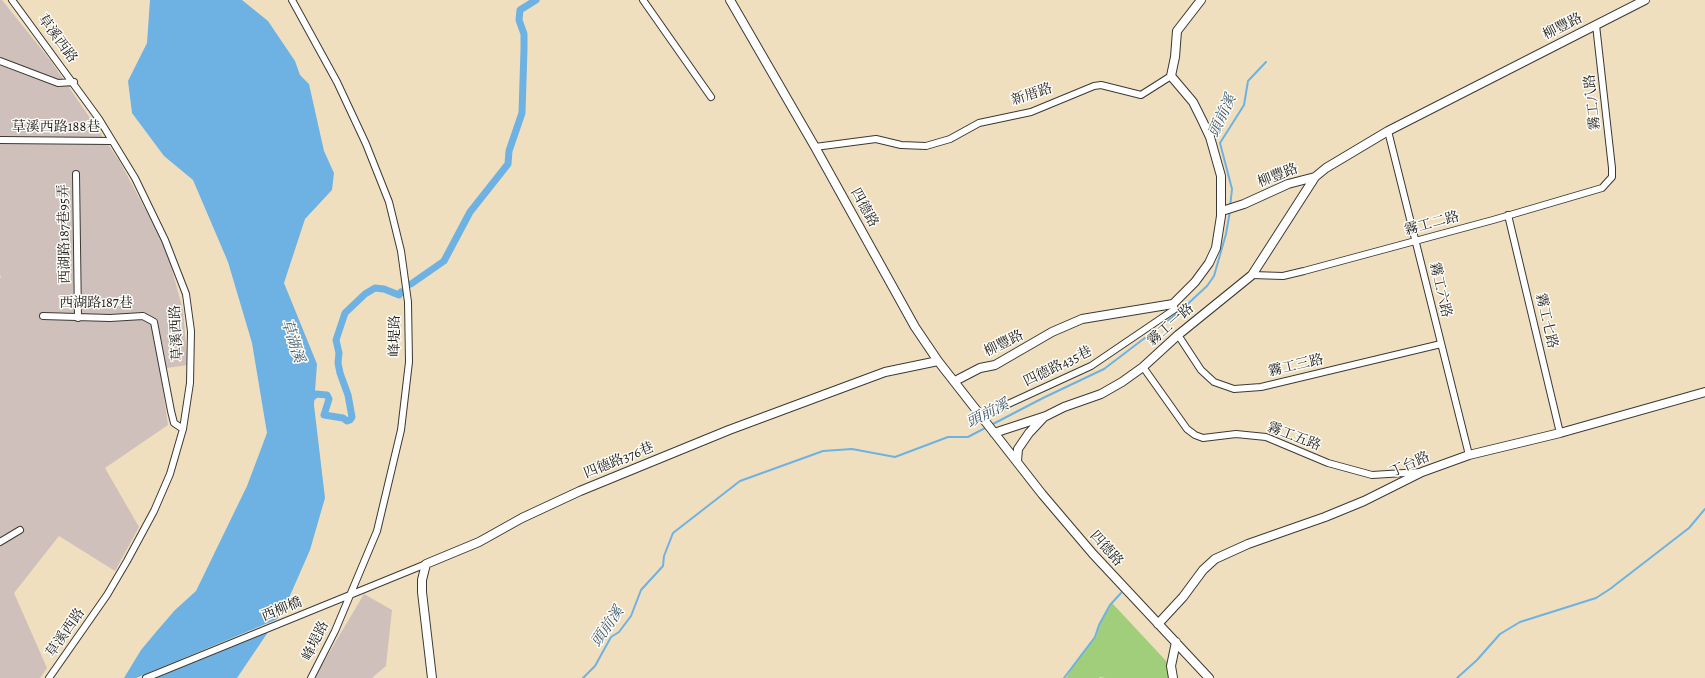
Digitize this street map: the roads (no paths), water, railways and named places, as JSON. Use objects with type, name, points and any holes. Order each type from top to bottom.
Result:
[{"type":"street","name":"草溪西路","points":[[12,0],[74,82],[99,119],[135,178],[156,221],[186,294],[191,331],[190,383],[183,429],[170,474],[143,534],[107,595],[49,678]]},
{"type":"street","name":"峰堤路","points":[[292,0],[337,82],[366,144],[389,202],[401,251],[408,302],[409,362],[401,430],[378,531],[335,631],[311,678]]},
{"type":"street","points":[[643,0],[711,97]]},
{"type":"street","name":"四德路","points":[[730,0],[815,147],[915,326],[938,361],[1042,494],[1093,554],[1209,678]]},
{"type":"street","points":[[1173,304],[1196,282],[1210,263],[1216,248],[1222,211],[1221,176],[1210,138],[1193,102],[1171,76],[1175,57],[1177,31],[1201,0]]},
{"type":"street","name":"柳豐路","points":[[1222,211],[1244,204],[1288,184],[1315,177],[1326,168],[1388,131],[1645,0]]},
{"type":"street","name":"霧工八路","points":[[1596,25],[1612,177]]},
{"type":"street","points":[[0,62],[58,83],[74,82]]},
{"type":"street","name":"新厝路","points":[[815,147],[876,139],[901,144],[926,146],[950,139],[979,123],[1031,112],[1094,86],[1101,85],[1141,95],[1171,76]]},
{"type":"street","name":"霧工六路","points":[[1388,131],[1469,455]]},
{"type":"street","name":"草溪西路188巷","points":[[0,140],[112,140]]},
{"type":"street","name":"西湖路187巷95弄","points":[[76,174],[78,318]]},
{"type":"street","name":"霧工一路","points":[[993,431],[1046,416],[1064,407],[1100,394],[1122,382],[1143,367],[1178,335],[1252,275],[1315,177]]},
{"type":"street","name":"霧工二路","points":[[1252,275],[1283,276],[1508,215],[1602,188],[1612,177]]},
{"type":"street","name":"霧工七路","points":[[1508,215],[1560,433]]},
{"type":"street","name":"柳豐路","points":[[954,381],[980,368],[995,365],[1052,332],[1082,319],[1173,304]]},
{"type":"street","name":"四德路435巷","points":[[984,418],[1091,366],[1175,309],[1173,304]]},
{"type":"street","name":"西湖路187巷","points":[[43,316],[110,318],[142,316],[154,322],[174,423],[183,429]]},
{"type":"street","name":"霧工三路","points":[[1178,335],[1201,370],[1214,382],[1234,389],[1261,387],[1441,344]]},
{"type":"street","name":"四德路376巷","points":[[426,564],[479,542],[522,518],[580,491],[729,430],[885,372],[938,361]]},
{"type":"street","name":"霧工五路","points":[[1143,367],[1187,429],[1195,435],[1203,438],[1236,434],[1266,437],[1328,463],[1372,475],[1422,472]]},
{"type":"street","name":"丁台路","points":[[1158,624],[1183,597],[1203,570],[1216,559],[1248,544],[1325,517],[1364,501],[1422,472],[1469,455],[1560,433],[1705,392]]},
{"type":"street","points":[[1017,461],[1018,449],[1029,434],[1046,416]]},
{"type":"street","points":[[0,542],[20,530]]},
{"type":"street","points":[[426,564],[422,580],[422,592],[432,664],[432,678]]},
{"type":"street","name":"西柳橋","points":[[146,678],[426,564]]},
{"type":"street","points":[[1173,678],[1171,666],[1176,642]]},
{"type":"water","name":"草湖溪","points":[[150,0],[242,0],[268,21],[295,61],[300,75],[309,84],[324,151],[334,173],[332,190],[305,219],[284,283],[317,364],[314,405],[325,498],[310,550],[285,607],[237,678],[124,678],[141,650],[175,610],[196,591],[247,486],[267,433],[252,343],[228,262],[193,180],[164,156],[132,113],[128,81],[147,43]]},
{"type":"waterway","points":[[411,284],[444,261],[470,212],[508,164],[509,151],[522,113],[524,34],[519,20],[520,10],[536,0]]},
{"type":"waterway","name":"頭前溪","points":[[1230,207],[1232,189],[1220,143],[1244,105],[1248,81],[1266,62]]},
{"type":"waterway","name":"頭前溪","points":[[991,425],[1104,369],[1179,312],[1207,286],[1214,276],[1226,234],[1230,211]]},
{"type":"waterway","points":[[308,401],[316,394],[327,395],[329,399],[324,415],[343,418],[347,421],[350,420],[352,417],[348,395],[340,373],[338,363],[339,353],[336,340],[345,313],[365,294],[375,288],[384,289],[399,295],[401,292]]},
{"type":"waterway","name":"頭前溪","points":[[583,678],[595,666],[611,637],[619,632],[631,616],[641,590],[663,566],[664,556],[673,533],[740,481],[823,451],[852,449],[895,457],[948,437],[968,437],[987,427]]},
{"type":"waterway","points":[[1457,678],[1477,660],[1500,634],[1520,622],[1596,598],[1610,589],[1689,528],[1705,509]]},
{"type":"waterway","points":[[1064,678],[1095,637],[1099,625],[1110,605],[1121,593]]}]
